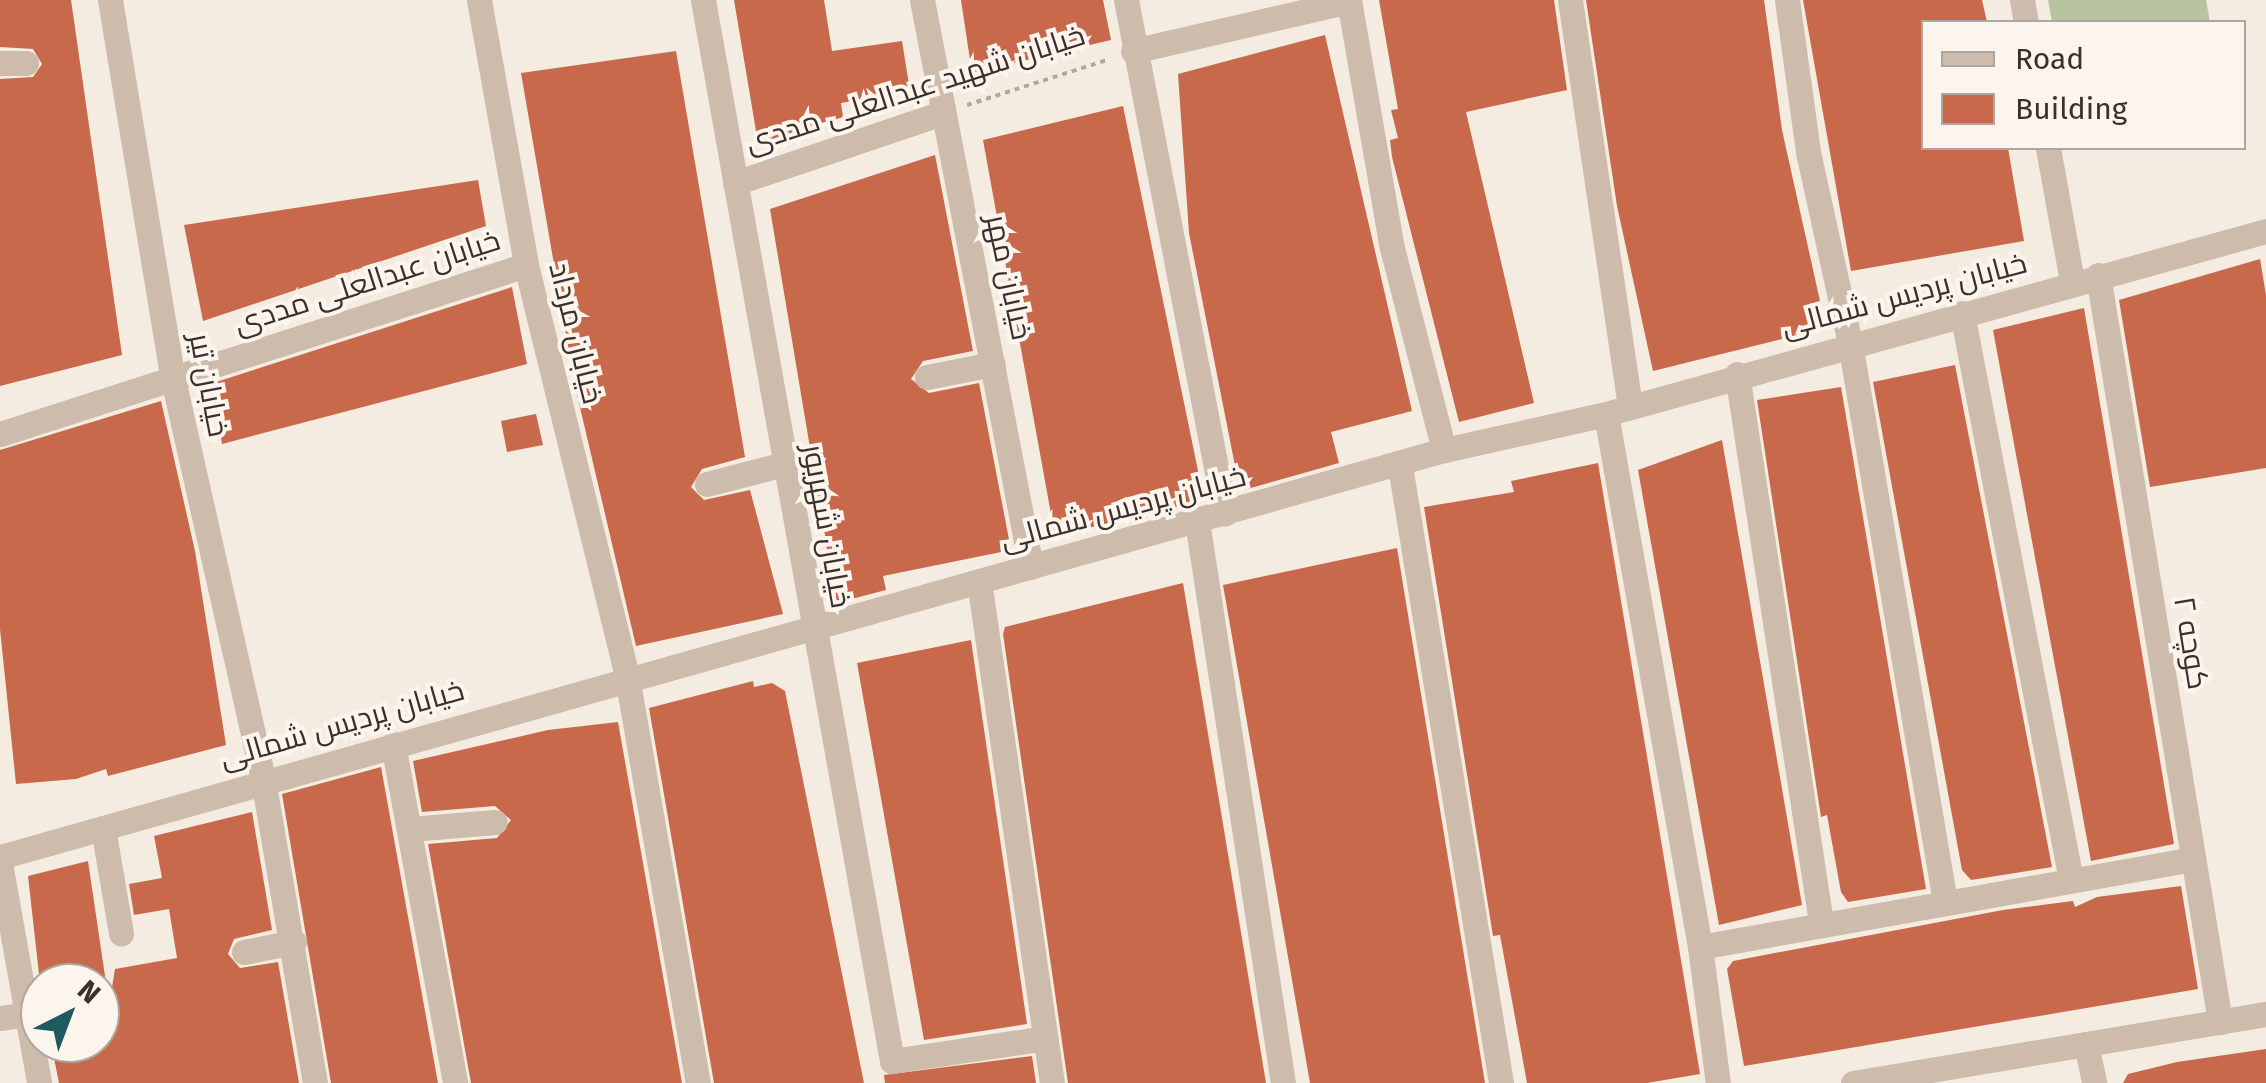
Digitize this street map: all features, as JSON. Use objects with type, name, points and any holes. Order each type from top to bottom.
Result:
[{"type":"street","name":"خیابان تیر","points":[[110,0],[173,379],[263,779],[316,1083]]},
{"type":"street","name":"خیابان مرداد","points":[[479,0],[526,265],[627,677],[698,1083]]},
{"type":"street","name":"خیابان شهریور","points":[[703,0],[812,630],[892,1062],[1045,1038]]},
{"type":"street","name":"خیابان مهر","points":[[922,0],[1031,566]]},
{"type":"street","points":[[1126,0],[1224,514]]},
{"type":"street","name":"خیابان شهید عبدالعلی مددی","points":[[1133,51],[1349,0]]},
{"type":"street","points":[[1349,0],[1391,244],[1444,450]]},
{"type":"street","points":[[1570,0],[1618,410],[1718,1083]]},
{"type":"street","points":[[1787,0],[1808,152],[1850,343],[1945,902]]},
{"type":"street","name":"خیابان شهید عبدالعلی مددی","points":[[735,182],[942,113]]},
{"type":"street","points":[[2048,150],[2072,282]]},
{"type":"street","name":"خیابان پردیس شمالی","points":[[0,860],[263,779],[627,677],[812,630],[1400,466],[1444,450],[1618,410],[2098,275],[2265,236]]},
{"type":"street","name":"خیابان عبدالعلی مددی","points":[[0,434],[526,265]]},
{"type":"street","name":"کوچه ۲","points":[[2098,275],[2220,1022]]},
{"type":"street","points":[[1962,312],[2071,880]]},
{"type":"street","points":[[926,377],[993,364]]},
{"type":"street","points":[[1736,374],[1822,922]]},
{"type":"street","points":[[707,484],[784,464]]},
{"type":"street","points":[[1400,466],[1501,1083]]},
{"type":"street","points":[[1198,521],[1283,1083]]},
{"type":"street","points":[[979,581],[1052,1083]]},
{"type":"street","points":[[393,744],[448,1018],[455,1083]]},
{"type":"street","points":[[410,829],[495,822]]},
{"type":"street","points":[[104,828],[122,933]]},
{"type":"street","points":[[1700,947],[1822,922],[2192,859]]},
{"type":"street","points":[[0,860],[20,978]]},
{"type":"street","points":[[244,952],[294,942]]},
{"type":"street","points":[[1853,1083],[1918,1078],[2086,1044],[2266,1014]]},
{"type":"street","points":[[2086,1044],[2094,1083]]},
{"type":"path","name":"خیابان شهید عبدالعلی مددی","points":[[942,113],[1133,51]]},
{"type":"green space","points":[[2048,0],[2206,0],[2210,20],[2052,20]]},
{"type":"building","points":[[0,0],[71,0],[122,355],[0,386],[0,79],[33,77],[42,64],[33,49],[0,47]]},
{"type":"building","points":[[734,0],[824,0],[832,51],[902,41],[910,91],[841,103],[843,117],[770,140],[756,131]]},
{"type":"building","points":[[961,0],[1103,0],[1111,40],[972,73]]},
{"type":"building","points":[[1379,0],[1554,0],[1567,90],[1466,112],[1534,403],[1459,422],[1392,157],[1390,140],[1398,138],[1391,110],[1398,109]]},
{"type":"building","points":[[1586,0],[1764,0],[1782,130],[1826,328],[1653,371],[1617,206]]},
{"type":"building","points":[[1803,0],[1982,0],[1987,20],[1921,20],[1921,150],[2008,150],[2024,241],[1851,271]]},
{"type":"building","points":[[1325,35],[1412,411],[1331,432],[1339,463],[1240,491],[1189,233],[1178,74]]},
{"type":"building","points":[[676,51],[745,457],[702,469],[691,487],[704,500],[750,490],[783,614],[636,646],[575,386],[521,73]]},
{"type":"building","points":[[1123,106],[1204,500],[1055,536],[983,140]]},
{"type":"building","points":[[935,155],[973,351],[923,361],[911,379],[929,393],[979,383],[1011,550],[883,576],[886,590],[836,603],[770,209]]},
{"type":"building","points":[[478,180],[486,226],[203,321],[184,225]]},
{"type":"building","points":[[2260,259],[2266,295],[2266,468],[2150,487],[2119,300]]},
{"type":"building","points":[[512,287],[527,364],[222,444],[213,383]]},
{"type":"building","points":[[2084,308],[2174,844],[2091,861],[1993,330]]},
{"type":"building","points":[[1955,365],[2052,867],[1971,880],[1962,870],[1873,382]]},
{"type":"building","points":[[1841,387],[1926,889],[1848,902],[1841,892],[1827,815],[1821,817],[1757,400]]},
{"type":"building","points":[[161,401],[195,551],[226,745],[108,776],[106,769],[76,779],[16,784],[0,629],[0,450]]},
{"type":"building","points":[[536,414],[543,445],[507,452],[501,421]]},
{"type":"building","points":[[1722,440],[1802,905],[1719,925],[1638,470]]},
{"type":"building","points":[[1598,463],[1700,1074],[1647,1083],[1527,1083],[1500,935],[1493,936],[1424,507],[1514,492],[1511,481]]},
{"type":"building","points":[[1397,548],[1485,1083],[1310,1083],[1223,585]]},
{"type":"building","points":[[1183,583],[1266,1083],[1068,1083],[1003,634],[1005,627]]},
{"type":"building","points":[[971,640],[1027,1024],[924,1040],[857,663]]},
{"type":"building","points":[[753,681],[754,687],[772,683],[785,691],[864,1083],[714,1083],[649,708]]},
{"type":"building","points":[[618,722],[682,1083],[471,1083],[428,844],[497,838],[511,820],[495,806],[422,812],[413,761],[548,730]]},
{"type":"building","points":[[381,767],[438,1083],[331,1083],[282,794]]},
{"type":"building","points":[[252,812],[272,930],[234,939],[228,954],[240,968],[278,962],[299,1083],[59,1083],[55,1063],[120,1063],[120,968],[177,958],[169,909],[134,915],[129,884],[162,878],[154,836]]},
{"type":"building","points":[[88,861],[103,963],[38,963],[28,876]]},
{"type":"building","points":[[2181,886],[2198,989],[1744,1066],[1727,969],[1733,961],[2003,910],[2073,901],[2075,907],[2097,897]]},
{"type":"building","points":[[2266,1049],[2266,1083],[2123,1083],[2128,1074],[2177,1062]]},
{"type":"building","points":[[1032,1056],[1036,1083],[885,1083],[884,1075]]}]
